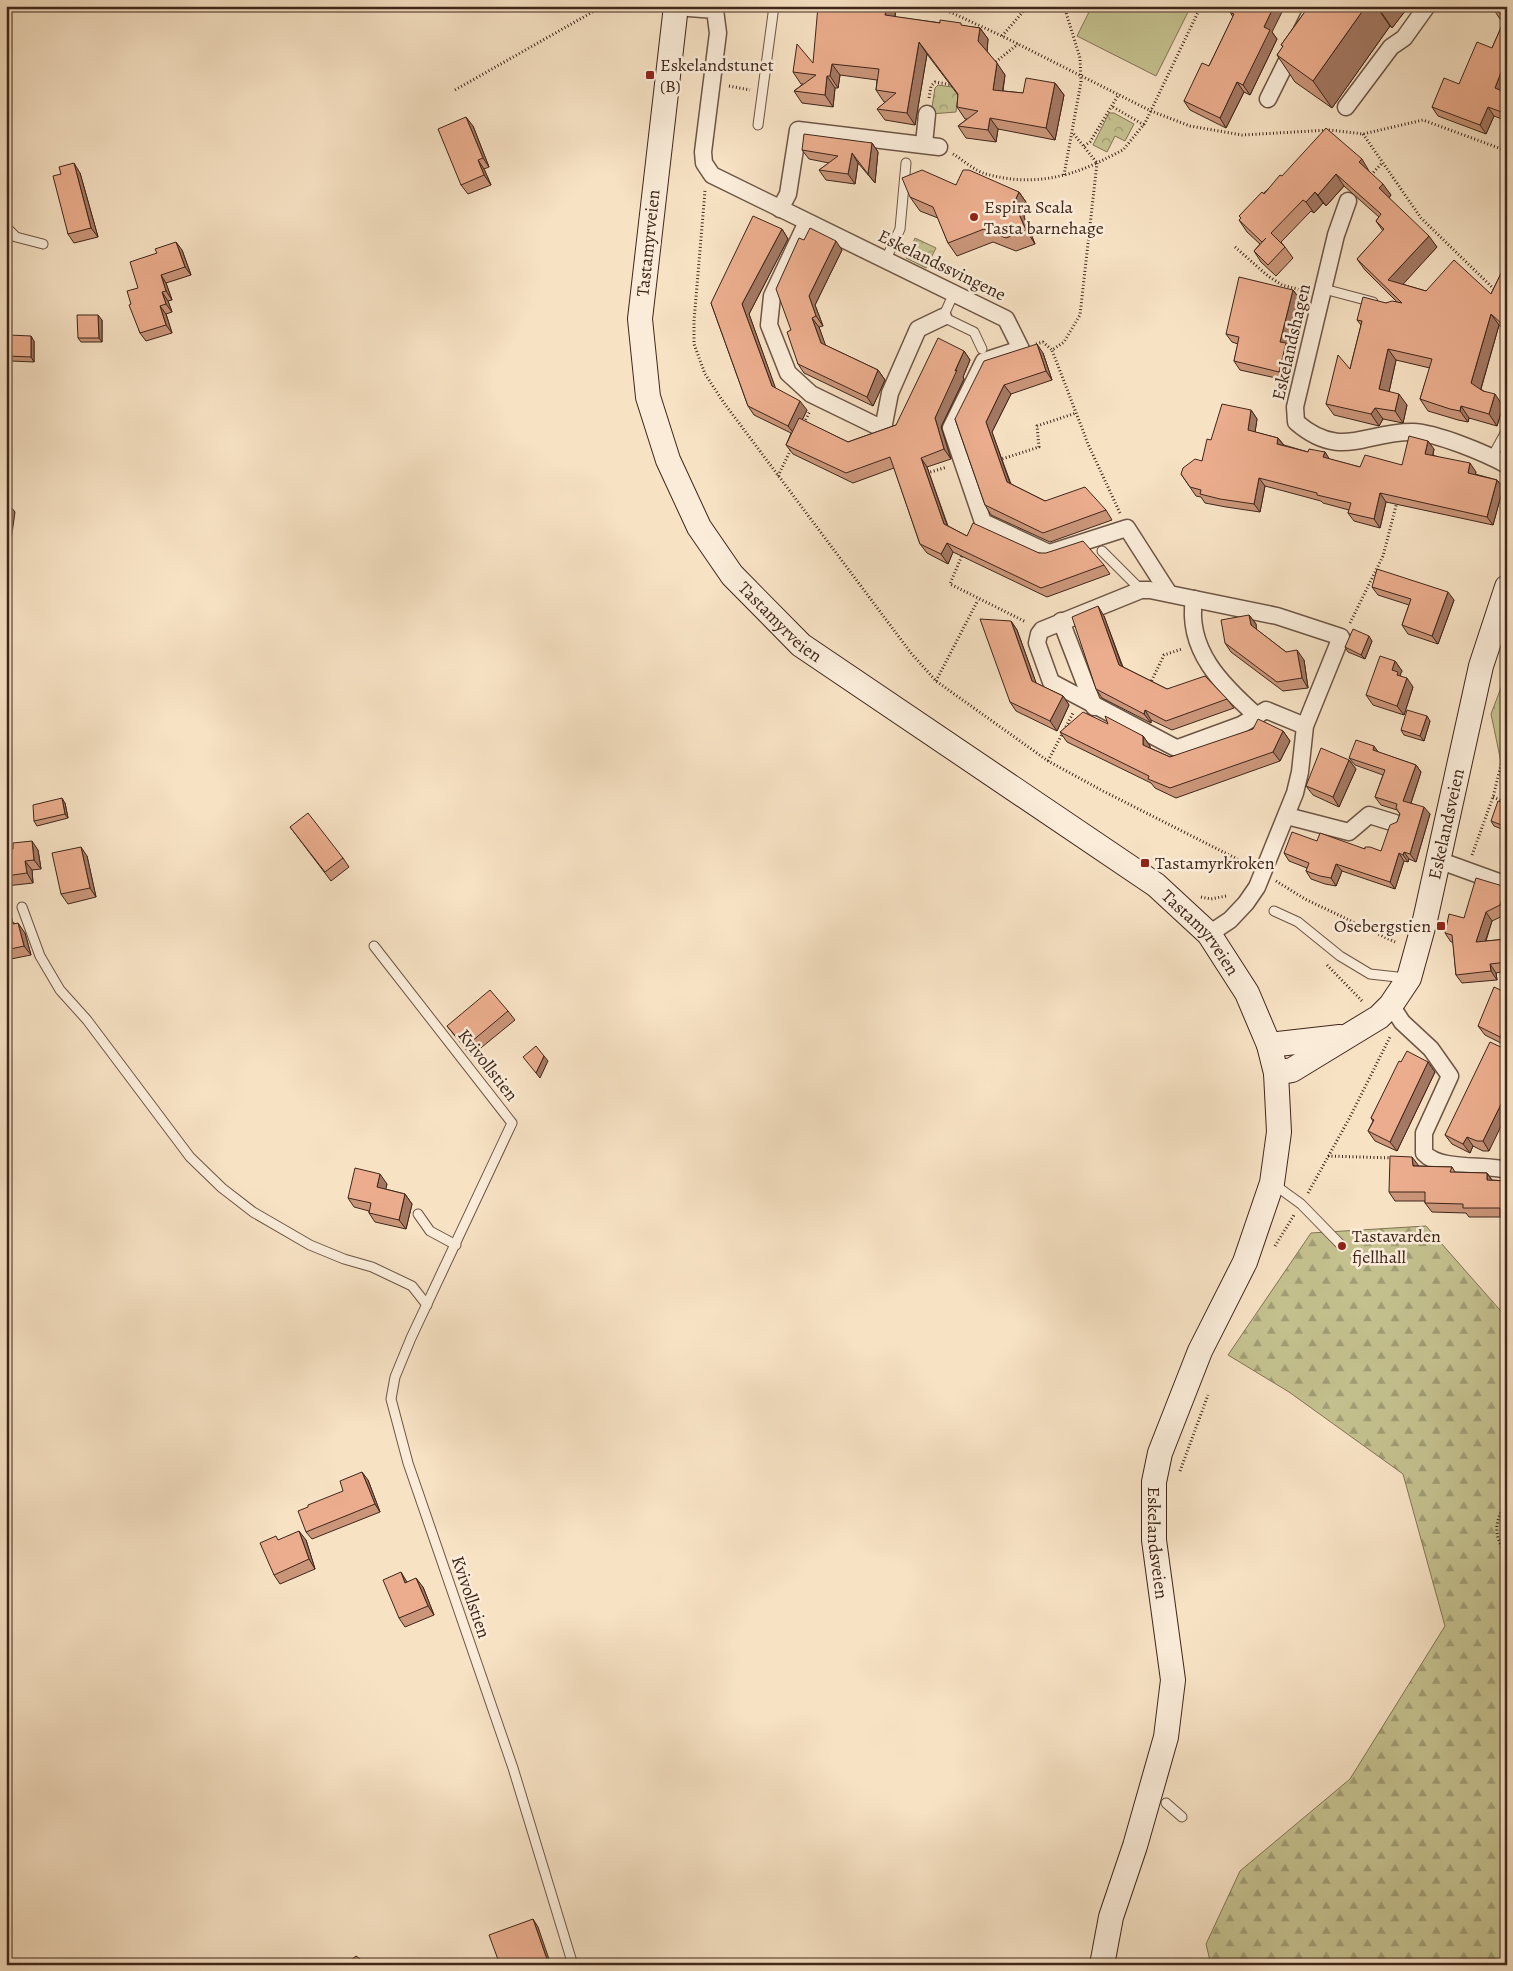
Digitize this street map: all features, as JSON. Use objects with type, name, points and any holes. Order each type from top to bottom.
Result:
[{"type":"main road","name":"Tastamyrveien","points":[[676,6],[640,319],[648,397],[668,460],[698,527],[732,575],[801,645],[1156,885],[1210,934],[1247,993],[1269,1045]]},
{"type":"main road","name":"Eskelandsveien","points":[[1276,1073],[1292,1070],[1379,1017],[1397,1013],[1426,920],[1481,666],[1507,587]]},
{"type":"main road","name":"Eskelandsveien","points":[[1102,1965],[1111,1917],[1166,1737],[1173,1680],[1154,1540],[1154,1482],[1160,1453],[1200,1351],[1245,1262],[1272,1183],[1279,1132],[1276,1073],[1269,1045],[1347,1036]]},
{"type":"street","points":[[676,6],[716,8],[718,32],[703,152],[704,163],[708,171]]},
{"type":"street","points":[[1268,99],[1314,6]]},
{"type":"street","points":[[1346,107],[1391,47],[1404,38],[1427,6]]},
{"type":"street","points":[[780,209],[788,194],[798,130],[931,145],[927,114]]},
{"type":"street","name":"Eskelandssvingene","points":[[708,171],[717,178],[1006,319],[1021,349],[984,361],[950,428],[983,522],[1049,554],[1127,528]]},
{"type":"street","name":"Eskelandshagen","points":[[1348,201],[1336,235],[1295,406],[1296,422],[1311,435],[1332,442],[1358,442],[1415,432],[1492,457],[1507,464]]},
{"type":"street","points":[[807,222],[772,296],[769,325],[788,373],[817,396],[884,428],[890,393],[918,329],[943,317]]},
{"type":"street","points":[[1127,528],[1168,592]]},
{"type":"street","points":[[1210,934],[1230,920],[1246,903],[1257,887],[1287,816],[1300,772],[1305,726],[1340,637],[1277,616],[1168,592],[1141,590],[1042,630],[1038,634],[1037,643],[1051,682],[1087,703],[1178,748],[1227,731],[1268,710],[1305,726]]},
{"type":"street","points":[[1194,599],[1192,623],[1197,645],[1216,675],[1257,716]]},
{"type":"street","points":[[1062,622],[1087,703]]},
{"type":"street","points":[[1287,816],[1349,832],[1369,815],[1394,822]]},
{"type":"street","points":[[1438,860],[1466,868],[1507,884]]},
{"type":"street","points":[[1397,1013],[1431,1049],[1450,1076],[1424,1133],[1422,1146],[1428,1158],[1445,1163],[1505,1164]]},
{"type":"lane","points":[[758,125],[774,6]]},
{"type":"lane","points":[[886,259],[900,229],[906,163]]},
{"type":"lane","points":[[6,227],[16,237],[43,244]]},
{"type":"lane","points":[[1323,292],[1386,306]]},
{"type":"lane","points":[[954,293],[943,317],[974,332],[982,349]]},
{"type":"lane","points":[[1492,457],[1507,430]]},
{"type":"lane","points":[[1102,551],[1141,590]]},
{"type":"lane","points":[[22,907],[40,956],[60,990],[87,1020],[190,1156],[222,1188],[252,1212],[310,1245],[372,1268],[412,1286],[427,1305]]},
{"type":"lane","points":[[1274,911],[1298,922],[1340,956],[1370,974],[1409,978]]},
{"type":"lane","name":"Kvivollstien","points":[[374,946],[512,1123],[395,1377],[391,1399],[408,1463],[513,1768],[573,1965]]},
{"type":"lane","points":[[1272,1183],[1301,1204],[1342,1246]]},
{"type":"lane","points":[[418,1214],[430,1231],[456,1245]]},
{"type":"lane","points":[[1166,1803],[1182,1817]]},
{"type":"path","points":[[455,90],[603,6]]},
{"type":"path","points":[[937,6],[1002,36],[1151,111],[1190,126],[1224,134],[1260,136],[1330,130],[1362,134],[1423,120],[1507,151]]},
{"type":"path","points":[[1002,36],[1028,6]]},
{"type":"path","points":[[1064,6],[1080,58],[1081,77],[1073,133],[1064,175]]},
{"type":"path","points":[[931,145],[985,174],[1038,181],[1064,175],[1097,163],[1123,150],[1144,125],[1201,6]]},
{"type":"path","points":[[985,70],[1018,44]]},
{"type":"path","points":[[927,114],[933,84],[959,85]]},
{"type":"path","points":[[723,85],[763,93]]},
{"type":"path","points":[[1084,146],[1090,142],[1108,108],[1113,107],[1119,94]]},
{"type":"path","points":[[1113,107],[1144,125]]},
{"type":"path","points":[[1073,133],[1097,163],[1080,315],[1064,342],[1052,350],[1076,413],[1127,528]]},
{"type":"path","points":[[1362,134],[1421,218],[1500,295]]},
{"type":"path","points":[[1370,176],[1382,163]]},
{"type":"path","points":[[708,171],[694,321],[694,344],[705,374],[724,403],[911,654],[936,681],[1048,761],[1252,866]]},
{"type":"path","points":[[1235,247],[1268,276],[1282,285],[1323,292]]},
{"type":"path","points":[[800,432],[817,396]]},
{"type":"path","points":[[922,475],[1039,447],[1036,426],[1076,413]]},
{"type":"path","points":[[778,476],[796,440]]},
{"type":"path","points":[[1350,624],[1383,556],[1398,499]]},
{"type":"path","points":[[968,554],[963,553],[950,584],[978,600],[1042,630]]},
{"type":"path","points":[[936,681],[978,600]]},
{"type":"path","points":[[1147,691],[1164,655],[1197,645]]},
{"type":"path","points":[[1048,761],[1087,703]]},
{"type":"path","points":[[1466,868],[1480,840],[1507,741]]},
{"type":"path","points":[[1493,798],[1507,802]]},
{"type":"path","points":[[1269,876],[1305,900],[1395,942]]},
{"type":"path","points":[[1196,897],[1211,899],[1225,897],[1233,893]]},
{"type":"path","points":[[1270,1254],[1328,1156],[1390,1036],[1397,1013]]},
{"type":"path","points":[[1328,1156],[1428,1158]]},
{"type":"path","points":[[1177,1477],[1210,1388]]},
{"type":"path","points":[[1507,1500],[1496,1523],[1498,1542],[1507,1555]]},
{"type":"green space","points":[[1092,6],[1191,6],[1156,76],[1077,36]]},
{"type":"green space","points":[[938,85],[959,88],[956,112],[931,114],[935,88]]},
{"type":"green space","points":[[1109,113],[1114,113],[1134,124],[1125,141],[1115,136],[1107,152],[1093,145]]},
{"type":"green space","points":[[915,238],[936,248],[926,268],[906,258]]},
{"type":"green space","points":[[1507,672],[1507,791],[1491,714]]},
{"type":"green space","points":[[1426,1226],[1507,1318],[1507,1965],[1211,1965],[1206,1944],[1240,1871],[1350,1779],[1445,1626],[1403,1474],[1289,1392],[1228,1355],[1311,1233]]},
{"type":"building","points":[[818,6],[887,6],[885,15],[940,23],[940,20],[980,28],[978,41],[997,63],[993,90],[1023,93],[1026,78],[1055,83],[1046,128],[990,118],[988,130],[958,126],[978,111],[957,107],[958,94],[919,42],[907,113],[877,109],[896,93],[876,90],[879,69],[832,64],[830,76],[827,76],[825,95],[794,91],[816,75],[793,72],[797,44],[813,63]]},
{"type":"building","points":[[1232,6],[1274,6],[1264,27],[1270,30],[1243,85],[1237,82],[1220,118],[1184,101],[1202,63],[1209,66],[1234,14],[1230,12]]},
{"type":"building","points":[[1309,6],[1366,6],[1313,81],[1277,55],[1283,46],[1281,45]]},
{"type":"building","points":[[1495,6],[1507,6],[1507,62],[1505,62],[1495,88],[1507,93],[1507,114],[1488,107],[1480,125],[1432,107],[1444,78],[1459,84],[1477,42],[1492,48],[1506,16],[1494,10]]},
{"type":"building","points":[[466,117],[483,158],[478,160],[484,175],[461,185],[438,129]]},
{"type":"building","points":[[1326,128],[1362,159],[1359,162],[1383,184],[1379,188],[1429,236],[1388,280],[1426,291],[1454,260],[1491,294],[1507,261],[1507,317],[1501,323],[1491,314],[1471,383],[1483,391],[1495,394],[1489,414],[1461,406],[1460,411],[1450,409],[1420,399],[1432,359],[1388,349],[1379,389],[1399,394],[1395,411],[1375,408],[1371,414],[1326,404],[1338,355],[1350,369],[1362,321],[1357,320],[1363,297],[1386,303],[1392,301],[1402,303],[1357,259],[1384,229],[1376,221],[1381,214],[1336,174],[1318,195],[1315,192],[1306,202],[1303,200],[1271,233],[1285,247],[1268,265],[1254,251],[1266,238],[1262,242],[1239,220],[1241,218],[1239,216],[1262,192],[1264,194],[1280,175],[1282,176]]},
{"type":"building","points":[[804,134],[872,143],[868,174],[852,153],[848,174],[819,170],[838,156],[802,150]]},
{"type":"building","points":[[74,163],[91,228],[68,234],[53,176],[61,174],[59,167]]},
{"type":"building","points":[[922,170],[956,185],[963,170],[969,170],[1019,192],[1014,203],[1026,230],[1006,238],[984,229],[948,243],[933,207],[910,197],[902,178]]},
{"type":"building","points":[[753,216],[782,229],[742,304],[772,386],[800,401],[788,426],[748,406],[711,303]]},
{"type":"building","points":[[810,228],[836,241],[809,296],[816,316],[812,318],[821,343],[878,370],[867,397],[798,364],[787,332],[791,330],[776,289],[799,238],[804,240]]},
{"type":"building","points":[[176,242],[185,267],[161,275],[166,291],[162,292],[166,304],[160,306],[166,325],[140,333],[129,305],[131,304],[127,291],[138,288],[130,262],[157,253],[155,249]]},
{"type":"building","points":[[1239,277],[1293,290],[1280,342],[1286,343],[1279,372],[1234,361],[1239,337],[1226,334]]},
{"type":"building","points":[[77,315],[98,315],[99,338],[78,338]]},
{"type":"building","points":[[9,335],[31,336],[31,357],[8,356]]},
{"type":"building","points":[[938,338],[964,351],[935,418],[944,449],[921,458],[944,524],[967,536],[973,523],[1039,553],[1046,553],[1083,541],[1104,565],[1041,588],[947,543],[941,554],[920,544],[890,457],[846,473],[786,445],[799,418],[848,442],[896,425]]},
{"type":"building","points":[[1037,344],[1046,371],[1004,385],[986,422],[1007,482],[1045,501],[1085,487],[1106,510],[1043,533],[985,505],[955,419],[984,361]]},
{"type":"building","points":[[1222,404],[1251,410],[1248,430],[1278,438],[1277,444],[1308,452],[1309,449],[1325,452],[1323,457],[1360,467],[1365,455],[1402,465],[1409,436],[1428,441],[1425,454],[1470,463],[1468,473],[1497,480],[1487,517],[1380,493],[1374,519],[1348,513],[1351,503],[1259,478],[1254,504],[1200,494],[1201,490],[1190,487],[1181,474],[1183,468],[1195,459],[1202,461],[1207,439],[1211,440]]},
{"type":"building","points":[[1377,569],[1448,592],[1432,636],[1402,625],[1411,599],[1372,587]]},
{"type":"building","points":[[1098,606],[1119,665],[1167,689],[1205,676],[1227,699],[1166,721],[1145,710],[1144,714],[1096,689],[1072,617]]},
{"type":"building","points":[[1249,615],[1251,625],[1286,652],[1297,650],[1302,678],[1277,682],[1225,643],[1221,620]]},
{"type":"building","points":[[980,619],[1011,621],[1032,681],[1063,696],[1050,721],[1010,702]]},
{"type":"building","points":[[1353,629],[1369,636],[1361,655],[1345,647]]},
{"type":"building","points":[[1380,656],[1395,661],[1392,670],[1398,672],[1397,675],[1407,678],[1397,706],[1366,695]]},
{"type":"building","points":[[1407,710],[1427,716],[1420,736],[1401,730]]},
{"type":"building","points":[[1083,712],[1108,724],[1105,716],[1143,736],[1143,745],[1170,757],[1253,729],[1258,719],[1283,731],[1273,752],[1170,788],[1148,779],[1149,776],[1060,732]]},
{"type":"building","points":[[1356,740],[1374,746],[1373,750],[1416,765],[1403,801],[1424,807],[1410,854],[1404,852],[1403,855],[1399,853],[1390,882],[1336,864],[1331,878],[1320,876],[1306,871],[1309,863],[1284,853],[1292,832],[1317,841],[1320,833],[1365,849],[1365,847],[1370,847],[1381,851],[1390,825],[1397,822],[1400,814],[1396,808],[1397,804],[1375,797],[1385,770],[1349,758]]},
{"type":"building","points":[[1321,748],[1349,760],[1333,797],[1306,786]]},
{"type":"building","points":[[62,798],[65,814],[34,821],[33,805]]},
{"type":"building","points":[[1498,801],[1507,804],[1507,827],[1491,821]]},
{"type":"building","points":[[308,813],[343,858],[325,872],[290,827]]},
{"type":"building","points":[[32,841],[34,860],[25,861],[27,873],[6,876],[6,850],[13,849],[13,843]]},
{"type":"building","points":[[81,847],[90,888],[61,894],[52,853]]},
{"type":"building","points":[[1476,878],[1506,887],[1500,905],[1486,912],[1476,942],[1507,939],[1507,962],[1490,964],[1491,971],[1456,975],[1452,935],[1445,933],[1449,914],[1464,918]]},
{"type":"building","points":[[12,918],[13,924],[18,923],[24,946],[6,950],[6,919]]},
{"type":"building","points":[[1494,987],[1507,993],[1507,1023],[1500,1037],[1478,1026]]},
{"type":"building","points":[[490,990],[508,1011],[465,1047],[447,1026]]},
{"type":"building","points":[[1490,1042],[1507,1050],[1507,1092],[1483,1141],[1467,1137],[1463,1144],[1445,1135]]},
{"type":"building","points":[[536,1046],[544,1056],[536,1073],[523,1057]]},
{"type":"building","points":[[1407,1051],[1428,1062],[1390,1142],[1368,1131],[1374,1120],[1371,1118],[1399,1061],[1401,1062]]},
{"type":"building","points":[[1390,1156],[1412,1157],[1413,1166],[1452,1167],[1450,1172],[1487,1173],[1487,1180],[1507,1181],[1507,1217],[1500,1216],[1500,1208],[1463,1208],[1463,1204],[1425,1203],[1425,1192],[1389,1192]]},
{"type":"building","points":[[355,1168],[380,1174],[377,1187],[405,1194],[399,1220],[369,1213],[371,1203],[348,1198]]},
{"type":"building","points":[[362,1472],[375,1504],[306,1532],[298,1511],[343,1491],[340,1481]]},
{"type":"building","points":[[299,1531],[309,1559],[274,1575],[260,1543],[276,1536],[278,1540]]},
{"type":"building","points":[[401,1572],[405,1583],[416,1578],[428,1606],[399,1618],[383,1580]]},
{"type":"building","points":[[533,1919],[549,1965],[500,1965],[489,1935]]},
{"type":"building","points":[[356,1956],[363,1961],[364,1965],[349,1965],[350,1961]]},
{"type":"place","name":"Eskelandstunet (B)","points":[[650,75]]},
{"type":"place","name":"Espira Scala Tasta barnehage","points":[[974,217]]},
{"type":"place","name":"Tastamyrkroken","points":[[1145,863]]},
{"type":"place","name":"Osebergstien","points":[[1441,926]]},
{"type":"place","name":"Tastavarden fjellhall","points":[[1342,1246]]}]
